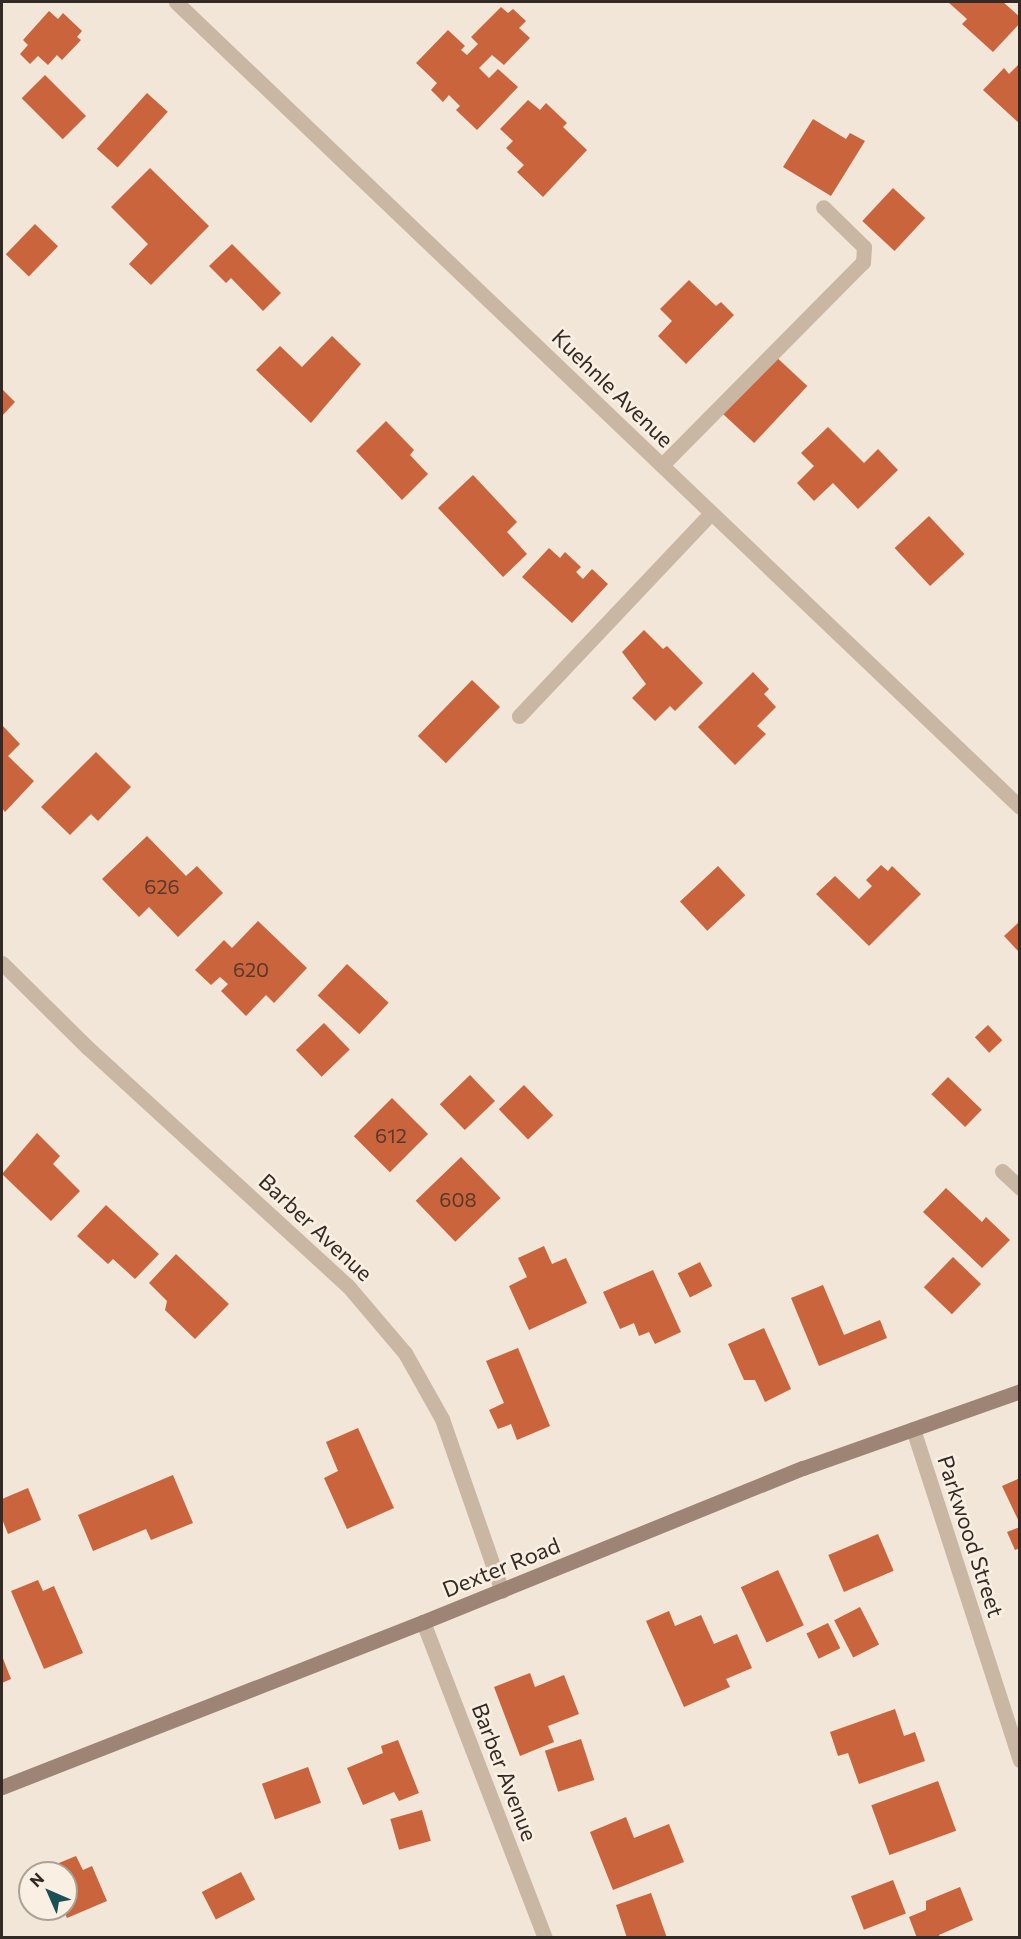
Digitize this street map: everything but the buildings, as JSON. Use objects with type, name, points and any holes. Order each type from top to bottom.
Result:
[{"type":"main road","name":"Dexter Road","points":[[2,1787],[502,1591],[802,1468],[1020,1391]]},
{"type":"street","name":"Kuehnle Avenue","points":[[176,2],[1020,807]]},
{"type":"street","points":[[662,465],[863,262],[864,247],[823,207]]},
{"type":"street","points":[[519,716],[711,513]]},
{"type":"street","name":"Barber Avenue","points":[[2,963],[87,1047],[348,1286],[405,1353],[442,1419],[502,1591]]},
{"type":"street","points":[[1002,1171],[1020,1188]]},
{"type":"street","name":"Parkwood Street","points":[[913,1429],[1020,1760]]},
{"type":"street","name":"Barber Avenue","points":[[423,1622],[545,1938]]}]
